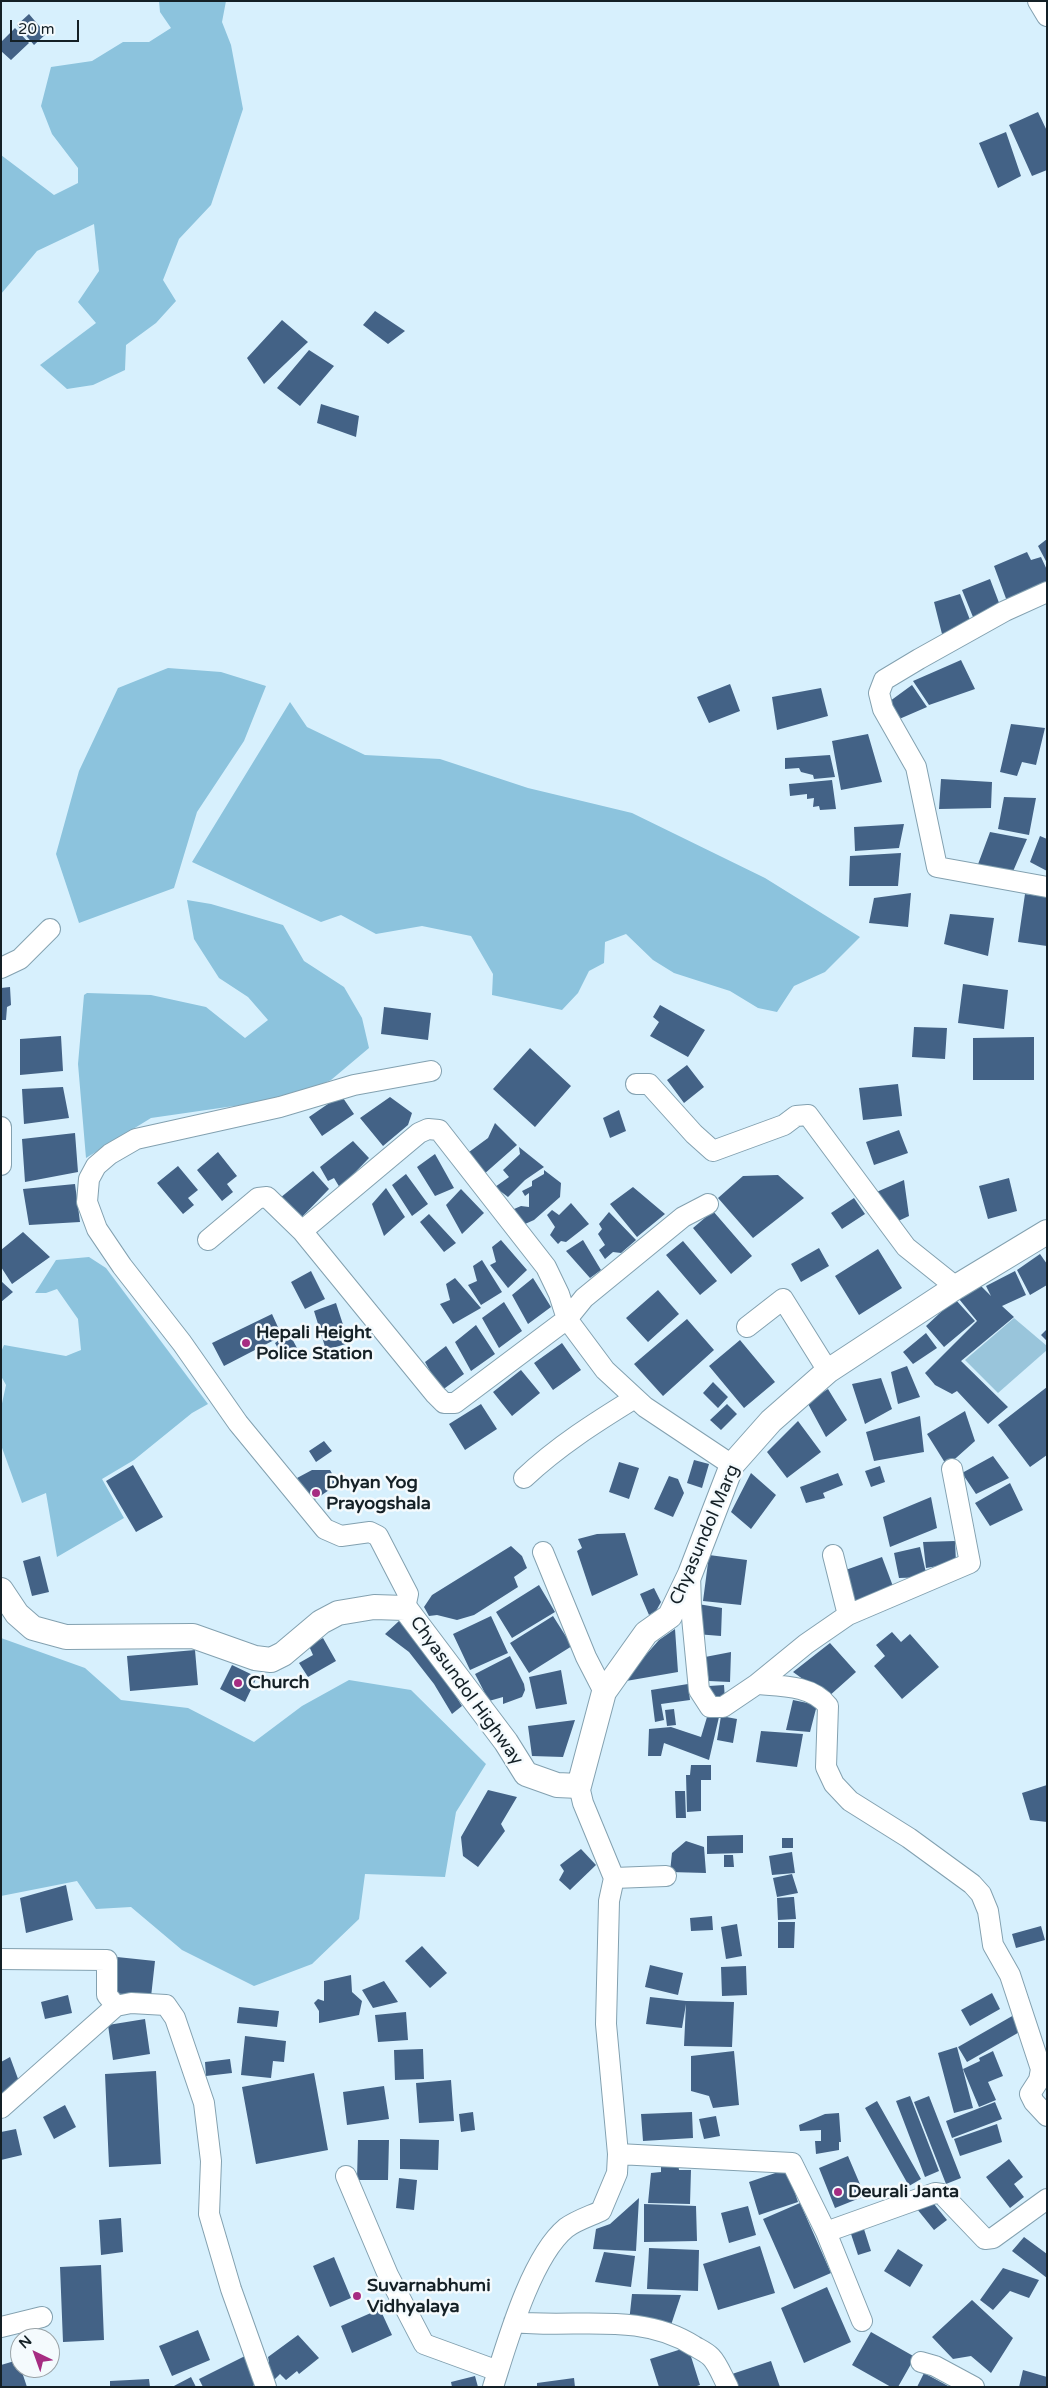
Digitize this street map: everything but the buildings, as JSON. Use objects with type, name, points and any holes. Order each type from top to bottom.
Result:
[{"type":"street","points":[[1038,1],[1047,16]]},
{"type":"street","points":[[1047,592],[1005,611],[884,680],[879,693],[883,709],[916,767],[936,867],[1047,887]]},
{"type":"street","points":[[1,968],[20,958],[50,929]]},
{"type":"street","points":[[405,1608],[408,1594],[378,1536],[370,1532],[341,1536],[325,1529],[238,1423],[182,1344],[122,1266],[97,1229],[87,1202],[89,1179],[96,1166],[110,1154],[136,1139],[280,1107],[354,1085],[431,1070]]},
{"type":"street","points":[[636,1084],[649,1084],[713,1152],[784,1125],[796,1116],[808,1116],[906,1247],[956,1286]]},
{"type":"street","points":[[1,1127],[1,1165]]},
{"type":"street","points":[[302,1231],[419,1133],[428,1129],[439,1130],[546,1267],[559,1294],[567,1319],[605,1370],[644,1407],[732,1465]]},
{"type":"street","points":[[208,1240],[258,1198],[267,1197],[302,1231],[434,1394],[444,1403],[455,1403],[567,1319],[584,1298],[683,1216],[708,1204]]},
{"type":"street","name":"Chyasundol Marg","points":[[579,1786],[604,1692],[646,1633],[670,1616],[690,1574],[732,1465],[771,1421],[828,1370],[956,1286],[1047,1232]]},
{"type":"street","points":[[747,1327],[783,1299],[828,1370]]},
{"type":"street","points":[[524,1478],[542,1461],[583,1431],[635,1398]]},
{"type":"street","points":[[690,1574],[691,1608],[699,1690],[701,1697],[710,1707],[723,1708],[757,1684],[806,1644],[848,1615],[970,1563],[952,1469]]},
{"type":"street","points":[[543,1552],[586,1657],[604,1692]]},
{"type":"street","points":[[833,1555],[848,1615]]},
{"type":"street","name":"Chyasundol Highway","points":[[1,1590],[17,1614],[33,1628],[66,1637],[193,1636],[255,1658],[271,1660],[283,1654],[321,1622],[338,1613],[374,1607],[405,1608],[506,1742],[526,1774],[557,1785],[579,1786]]},
{"type":"street","points":[[757,1684],[795,1687],[823,1700],[828,1706],[826,1768],[834,1784],[850,1801],[909,1838],[972,1884],[981,1894],[988,1911],[993,1945],[1010,1975],[1041,2069],[1039,2080],[1030,2094],[1034,2102],[1047,2116]]},
{"type":"street","points":[[346,2176],[388,2275],[424,2344],[495,2379],[514,2322],[543,2256],[566,2227],[601,2212],[617,2173],[618,2154],[606,2024],[609,1902],[614,1878],[600,1840],[583,1803],[579,1786]]},
{"type":"street","points":[[614,1878],[666,1876]]},
{"type":"street","points":[[1,1959],[107,1960],[107,1995],[116,2006]]},
{"type":"street","points":[[1,2108],[116,2006],[131,2003],[166,2005],[175,2018],[204,2103],[211,2161],[209,2214],[231,2288],[266,2387]]},
{"type":"street","points":[[618,2154],[792,2164],[826,2232],[862,2321]]},
{"type":"street","points":[[826,2232],[935,2194],[942,2194],[985,2239],[993,2238],[1047,2199]]},
{"type":"street","points":[[1,2327],[42,2317]]},
{"type":"street","points":[[514,2322],[540,2325],[600,2322],[636,2325],[678,2336],[711,2357],[728,2387]]},
{"type":"street","points":[[921,2362],[935,2366],[974,2387]]},
{"type":"shaded area","points":[[159,1],[226,1],[222,22],[231,45],[243,109],[211,205],[179,239],[163,280],[176,301],[156,323],[126,345],[125,370],[93,385],[67,389],[40,365],[96,323],[78,302],[99,271],[94,224],[37,251],[1,294],[1,155],[54,195],[78,183],[78,168],[52,134],[41,106],[51,67],[92,61],[123,42],[149,42],[171,28],[160,12]]},
{"type":"shaded area","points":[[168,668],[221,672],[266,686],[244,741],[197,812],[174,888],[79,923],[56,854],[79,771],[118,688]]},
{"type":"shaded area","points":[[290,702],[307,727],[365,755],[440,759],[528,788],[632,813],[765,878],[860,937],[825,972],[794,986],[777,1012],[758,1008],[730,991],[674,973],[653,960],[626,934],[605,942],[604,963],[589,971],[578,993],[562,1010],[492,995],[493,974],[471,936],[422,926],[376,934],[341,915],[321,922],[192,862]]},
{"type":"shaded area","points":[[187,900],[211,904],[283,925],[304,961],[344,987],[362,1018],[369,1048],[331,1080],[279,1103],[234,1106],[151,1118],[86,1158],[78,1064],[84,995],[87,993],[151,995],[206,1007],[245,1038],[268,1020],[248,997],[219,978],[194,939]]},
{"type":"shaded area","points":[[89,1257],[106,1268],[208,1404],[192,1413],[134,1460],[102,1479],[124,1518],[57,1557],[46,1493],[22,1503],[1,1445],[1,1408],[6,1385],[1,1376],[1,1352],[4,1345],[66,1356],[81,1350],[78,1319],[57,1289],[46,1293],[35,1293],[56,1260]]},
{"type":"shaded area","points":[[1014,1318],[1047,1346],[1047,1350],[998,1393],[965,1360]]},
{"type":"shaded area","points":[[1,1638],[85,1668],[121,1700],[188,1708],[254,1742],[302,1706],[349,1680],[411,1690],[486,1764],[456,1812],[445,1877],[365,1874],[359,1919],[312,1964],[254,1986],[182,1950],[131,1907],[96,1909],[77,1881],[1,1896]]},
{"type":"place","name":"Hepali Height Police Station","points":[[246,1343]]},
{"type":"place","name":"Dhyan Yog Prayogshala","points":[[316,1493]]},
{"type":"place","name":"Church","points":[[238,1683]]},
{"type":"place","name":"Deurali Janta","points":[[838,2192]]},
{"type":"place","name":"Suvarnabhumi Vidhyalaya","points":[[357,2296]]}]
